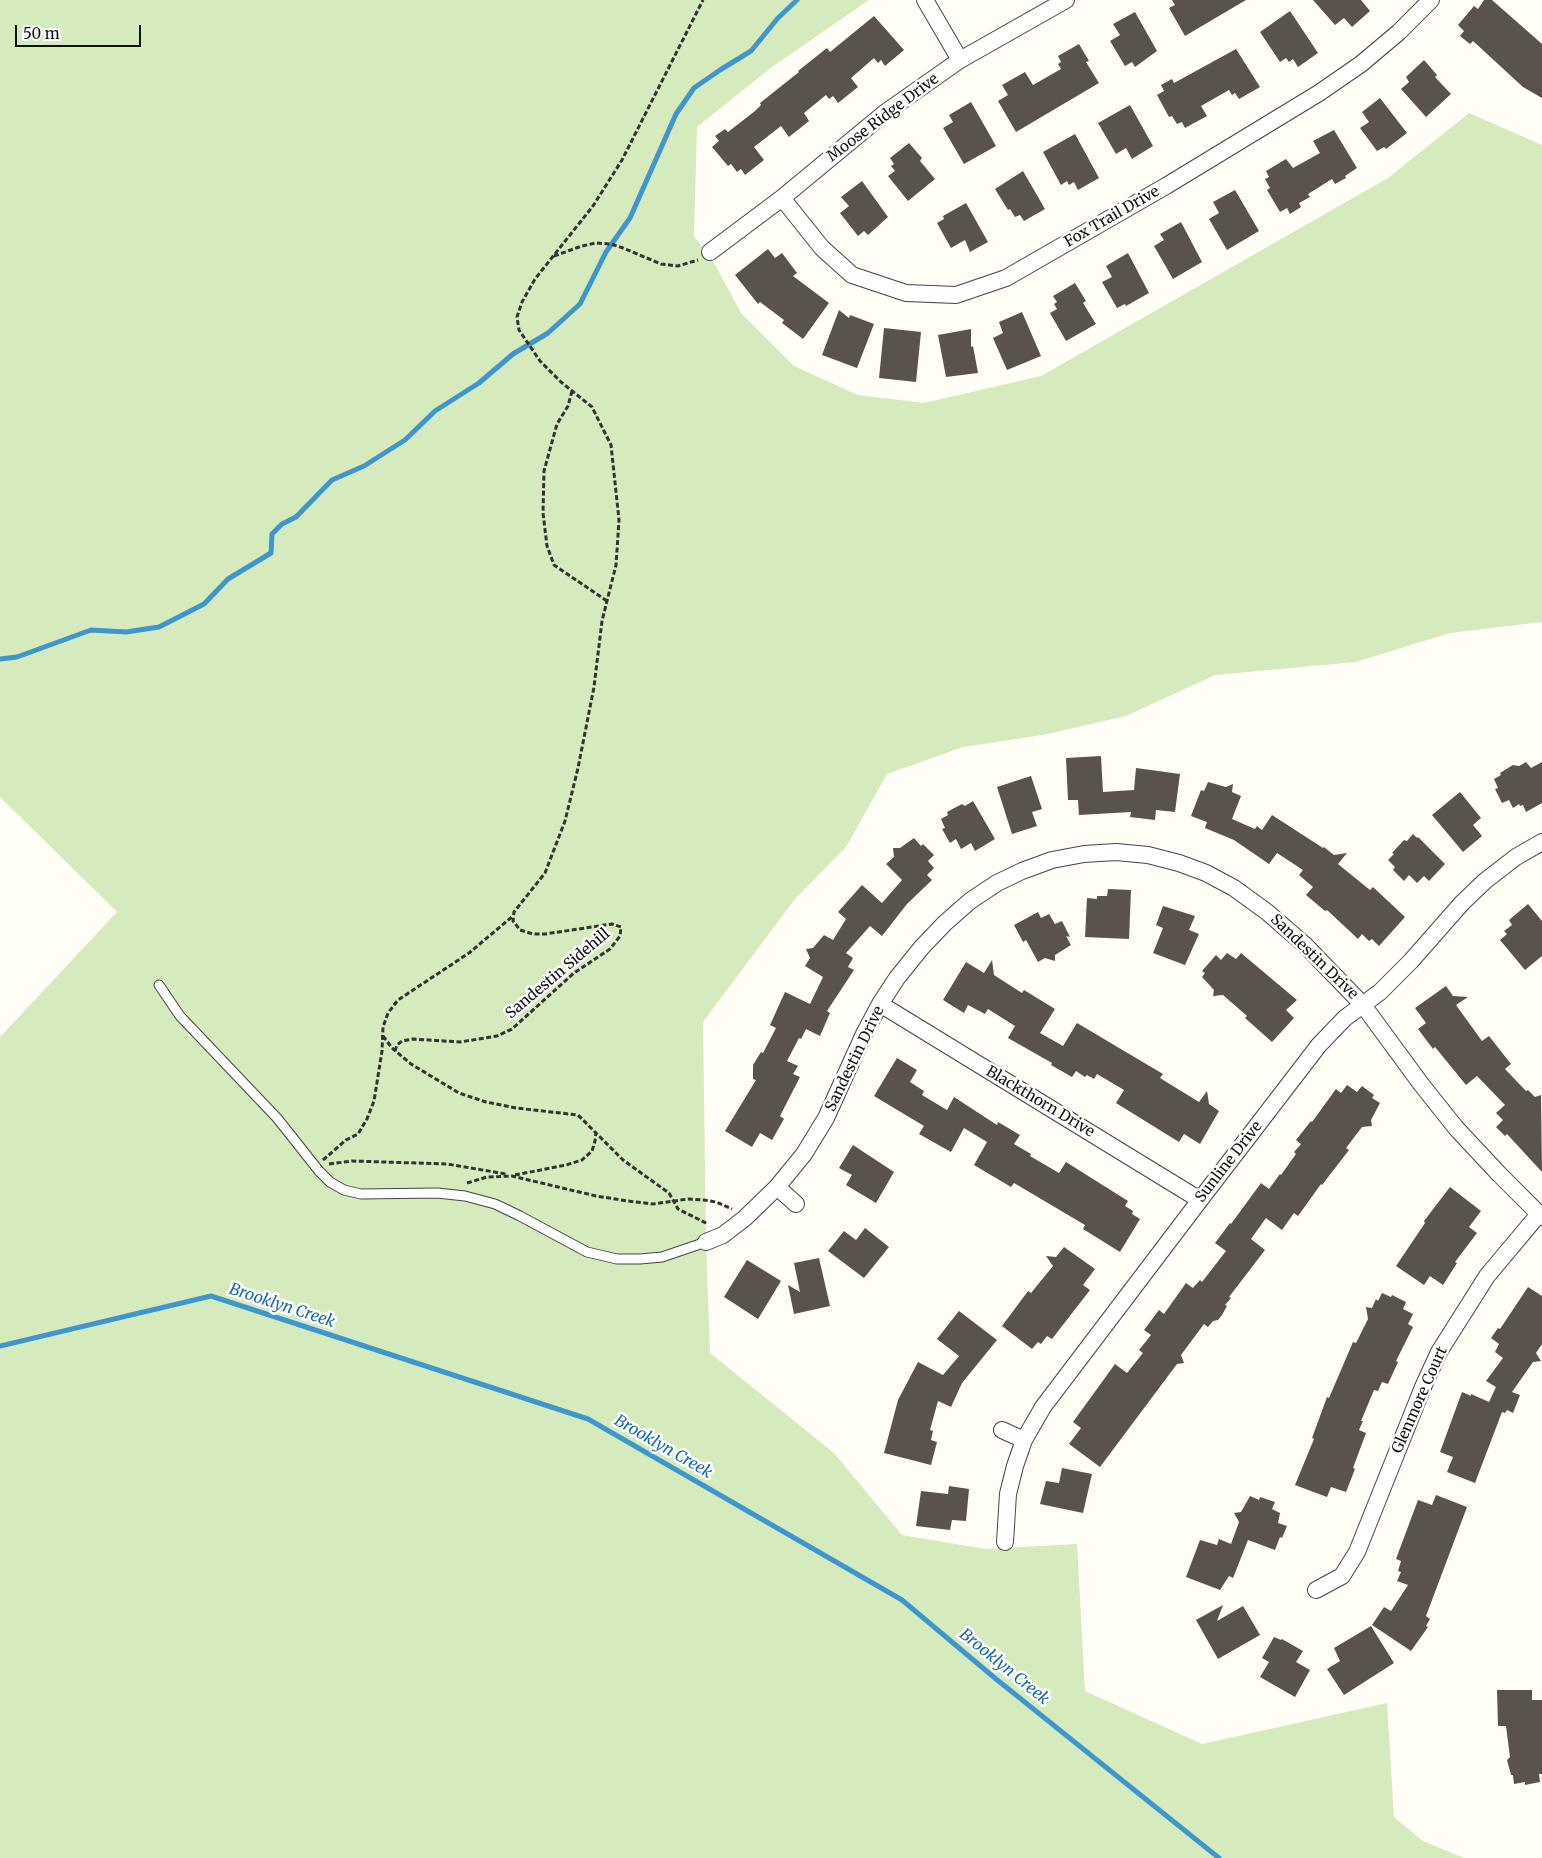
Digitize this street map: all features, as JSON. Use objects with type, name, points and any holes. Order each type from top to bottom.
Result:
[{"type":"street","points":[[925,0],[960,60]]},
{"type":"street","name":"Moose Ridge Drive","points":[[710,252],[782,198],[886,112],[960,60],[1066,0]]},
{"type":"street","name":"Fox Trail Drive","points":[[782,198],[822,248],[852,275],[906,293],[956,295],[1006,278],[1166,186],[1319,93],[1360,64],[1399,32],[1431,0]]},
{"type":"street","name":"Sunline Drive","points":[[1005,1542],[1008,1494],[1014,1466],[1024,1440],[1043,1407],[1200,1200],[1319,1045],[1345,1018],[1380,992],[1411,961],[1462,903],[1485,882],[1516,857],[1542,842]]},
{"type":"street","name":"Sandestin Drive","points":[[706,1242],[723,1235],[745,1218],[777,1187],[804,1154],[826,1118],[864,1034],[880,1004],[897,978],[945,923],[970,901],[997,883],[1022,870],[1052,860],[1084,854],[1116,852],[1148,855],[1206,872],[1234,888],[1267,912],[1305,945],[1363,1004],[1420,1084],[1456,1128],[1498,1174],[1540,1215]]},
{"type":"street","name":"Blackthorn Drive","points":[[880,1004],[1200,1200]]},
{"type":"street","points":[[777,1187],[796,1204]]},
{"type":"street","name":"Glenmore Court","points":[[1316,1590],[1342,1576],[1357,1552],[1423,1387],[1439,1352],[1487,1276],[1540,1215]]},
{"type":"street","points":[[1002,1430],[1024,1440]]},
{"type":"lane","points":[[159,986],[180,1016],[277,1118],[330,1182],[344,1190],[361,1194],[437,1193],[465,1196],[495,1204],[587,1252],[617,1259],[640,1259],[662,1256],[706,1242]]},
{"type":"path","points":[[316,1165],[346,1140],[358,1134],[367,1119],[374,1101],[383,1027],[388,1013],[398,1000],[469,953],[513,916],[514,912],[545,872],[565,821],[589,716],[602,621],[616,565],[619,520],[611,445],[592,407],[540,361],[519,330],[517,317],[522,302],[536,279],[593,206],[622,160],[703,0]]},
{"type":"path","points":[[553,256],[596,243],[611,244],[661,264],[678,266],[694,262],[710,252]]},
{"type":"path","points":[[572,391],[568,406],[557,424],[544,471],[543,513],[546,546],[554,565],[607,601]]},
{"type":"path","name":"Sandestin Sidehill","points":[[395,1051],[397,1045],[402,1041],[413,1039],[460,1042],[497,1036],[512,1029],[574,973],[610,949],[620,936],[621,927],[612,924],[545,934],[533,934],[520,930],[513,921],[513,916]]},
{"type":"path","points":[[383,1036],[395,1051],[411,1064],[459,1093],[486,1102],[578,1116],[623,1160],[669,1193],[678,1209],[708,1224],[723,1235]]},
{"type":"path","points":[[465,1184],[487,1177],[512,1176],[582,1160],[592,1150],[596,1132]]},
{"type":"path","points":[[316,1165],[352,1161],[446,1164],[512,1176],[628,1202],[654,1204],[688,1199],[710,1201],[736,1211],[745,1218]]},
{"type":"green space","points":[[0,0],[869,0],[772,67],[697,127],[694,236],[716,266],[741,313],[794,366],[858,395],[924,403],[1041,376],[1388,178],[1469,113],[1542,145],[1542,622],[1450,633],[1356,662],[1215,675],[1126,716],[1043,735],[963,747],[887,774],[846,847],[795,899],[703,1022],[706,1242],[710,1353],[834,1453],[902,1535],[986,1549],[1077,1544],[1085,1691],[1202,1744],[1387,1703],[1394,1817],[1423,1841],[1464,1858],[0,1858],[0,1037],[117,912],[0,797]]},
{"type":"building","points":[[1172,0],[1246,0],[1185,36],[1169,8],[1175,5]]},
{"type":"building","points":[[1313,0],[1361,0],[1370,11],[1352,27],[1344,18],[1335,25]]},
{"type":"building","points":[[1484,0],[1492,0],[1542,44],[1542,98],[1523,87],[1473,41],[1470,44],[1460,36],[1464,31],[1458,25],[1474,6],[1478,9]]},
{"type":"building","points":[[1290,11],[1318,53],[1298,67],[1293,59],[1289,62],[1286,58],[1280,62],[1260,32]]},
{"type":"building","points":[[1135,12],[1157,51],[1135,67],[1132,62],[1125,66],[1110,41],[1120,35],[1113,24]]},
{"type":"building","points":[[874,16],[904,50],[885,66],[881,60],[878,63],[874,58],[851,78],[858,87],[838,103],[833,96],[829,99],[826,95],[804,113],[809,121],[789,137],[781,126],[754,147],[764,160],[745,175],[741,169],[737,172],[731,164],[728,166],[712,147],[719,141],[715,136],[725,129],[728,132],[755,111],[761,105],[760,103],[798,71],[827,48],[830,52]]},
{"type":"building","points":[[1079,44],[1089,61],[1086,62],[1099,83],[1016,132],[998,101],[1008,95],[1002,85],[1025,72],[1033,85],[1061,69],[1058,64],[1061,62],[1058,56]]},
{"type":"building","points":[[1236,49],[1260,87],[1239,99],[1235,93],[1232,95],[1229,90],[1201,106],[1207,116],[1185,128],[1182,122],[1177,124],[1172,116],[1169,117],[1157,95],[1164,91],[1161,85],[1172,79],[1174,83]]},
{"type":"building","points":[[1424,60],[1437,75],[1435,77],[1451,94],[1426,117],[1401,89],[1409,82],[1406,77]]},
{"type":"building","points":[[1380,98],[1407,133],[1386,149],[1384,147],[1377,151],[1360,128],[1369,122],[1362,112]]},
{"type":"building","points":[[971,102],[996,146],[964,164],[943,128],[953,122],[949,115]]},
{"type":"building","points":[[1130,105],[1153,146],[1132,159],[1126,148],[1116,154],[1098,123]]},
{"type":"building","points":[[1334,130],[1357,168],[1345,176],[1346,178],[1335,184],[1332,179],[1308,194],[1310,197],[1299,203],[1301,207],[1290,214],[1287,208],[1280,212],[1267,190],[1270,188],[1265,179],[1269,177],[1266,171],[1286,159],[1293,168],[1320,153],[1313,141]]},
{"type":"building","points":[[1075,134],[1099,178],[1078,190],[1074,182],[1069,185],[1067,181],[1061,185],[1043,152]]},
{"type":"building","points":[[909,143],[922,158],[920,161],[935,179],[908,201],[888,176],[895,171],[891,166],[894,164],[890,158]]},
{"type":"building","points":[[1023,171],[1045,209],[1024,221],[1020,215],[1015,217],[1010,209],[1008,210],[995,189]]},
{"type":"building","points":[[862,181],[888,217],[868,235],[864,231],[858,236],[840,213],[849,206],[841,197]]},
{"type":"building","points":[[1235,190],[1259,231],[1227,250],[1209,219],[1219,213],[1213,202]]},
{"type":"building","points":[[966,203],[988,242],[970,252],[965,240],[951,248],[937,223],[944,219],[943,216]]},
{"type":"building","points":[[1181,222],[1202,262],[1173,279],[1154,246],[1164,240],[1160,234]]},
{"type":"building","points":[[768,249],[775,258],[782,253],[797,273],[793,276],[829,303],[803,339],[782,323],[784,320],[760,302],[758,304],[735,275]]},
{"type":"building","points":[[1128,253],[1149,293],[1126,306],[1125,304],[1117,308],[1102,282],[1112,277],[1106,266]]},
{"type":"building","points":[[1075,283],[1086,301],[1083,303],[1096,324],[1066,341],[1050,313],[1057,309],[1054,304],[1057,302],[1053,296]]},
{"type":"building","points":[[839,310],[849,318],[850,315],[874,324],[857,368],[822,355]]},
{"type":"building","points":[[1022,312],[1041,356],[1007,370],[993,338],[1003,333],[999,322]]},
{"type":"building","points":[[884,328],[921,332],[916,382],[879,378]]},
{"type":"building","points":[[971,329],[971,347],[973,346],[978,373],[946,377],[938,335]]},
{"type":"building","points":[[1101,756],[1103,792],[1134,790],[1136,768],[1180,774],[1175,812],[1156,810],[1155,820],[1130,817],[1131,812],[1079,815],[1078,800],[1068,800],[1066,758]]},
{"type":"building","points":[[1526,762],[1531,768],[1542,762],[1542,803],[1526,812],[1523,805],[1520,806],[1519,804],[1513,808],[1509,800],[1502,803],[1495,789],[1498,788],[1494,779],[1513,765],[1519,766]]},
{"type":"building","points":[[1031,776],[1042,809],[1032,812],[1037,826],[1012,834],[997,787]]},
{"type":"building","points":[[1208,782],[1226,787],[1233,784],[1232,792],[1241,796],[1232,819],[1255,829],[1257,826],[1262,830],[1272,815],[1334,855],[1347,853],[1338,864],[1370,890],[1373,887],[1405,917],[1379,946],[1372,939],[1369,941],[1362,934],[1358,939],[1327,910],[1325,911],[1306,895],[1313,887],[1299,875],[1303,870],[1277,853],[1269,864],[1234,840],[1205,828],[1207,822],[1191,816],[1201,790],[1204,791]]},
{"type":"building","points":[[1460,792],[1481,818],[1473,825],[1482,836],[1463,852],[1432,815]]},
{"type":"building","points":[[973,801],[995,839],[975,851],[971,843],[961,849],[956,839],[950,843],[942,829],[945,828],[941,819],[948,815],[947,812],[962,804],[965,806]]},
{"type":"building","points":[[1413,834],[1445,864],[1429,881],[1424,876],[1417,883],[1409,875],[1404,881],[1393,870],[1395,867],[1388,860],[1404,840],[1407,841]]},
{"type":"building","points":[[914,838],[921,846],[923,844],[934,855],[928,861],[934,868],[927,875],[932,880],[907,904],[882,936],[870,926],[846,953],[853,958],[848,967],[854,970],[827,1011],[830,1013],[820,1036],[806,1029],[787,1061],[798,1066],[793,1074],[800,1077],[780,1116],[784,1119],[772,1140],[760,1133],[752,1147],[725,1131],[756,1080],[753,1079],[753,1065],[761,1052],[763,1053],[776,1028],[770,1025],[785,992],[810,1004],[823,977],[805,966],[810,958],[806,949],[813,948],[824,935],[833,940],[846,919],[838,912],[862,885],[882,903],[902,880],[886,864],[894,857],[893,848],[900,848]]},
{"type":"building","points":[[1108,889],[1131,890],[1129,939],[1085,937],[1087,898],[1097,899],[1097,896],[1107,896]]},
{"type":"building","points":[[1528,904],[1542,921],[1542,956],[1525,970],[1500,940],[1507,934],[1504,931],[1512,925],[1509,920]]},
{"type":"building","points":[[1163,906],[1195,916],[1189,930],[1199,934],[1185,965],[1153,953],[1163,928],[1156,925]]},
{"type":"building","points":[[1038,912],[1041,918],[1049,914],[1055,924],[1062,921],[1070,937],[1066,936],[1071,945],[1055,955],[1055,961],[1045,958],[1038,962],[1026,940],[1023,942],[1014,925]]},
{"type":"building","points":[[1227,953],[1236,959],[1241,953],[1297,1000],[1286,1010],[1294,1018],[1272,1042],[1223,995],[1213,996],[1214,990],[1202,977],[1205,973],[1202,971],[1216,955],[1221,960]]},
{"type":"building","points":[[992,960],[994,975],[1022,993],[1024,990],[1055,1009],[1040,1033],[1063,1046],[1077,1023],[1163,1074],[1160,1078],[1199,1102],[1207,1091],[1209,1104],[1219,1111],[1200,1144],[1184,1134],[1179,1142],[1116,1103],[1124,1090],[1097,1074],[1094,1079],[1087,1075],[1085,1077],[1076,1071],[1072,1077],[1051,1065],[1052,1063],[1008,1038],[1015,1026],[988,1009],[985,1014],[968,1005],[964,1013],[943,1000],[966,962],[984,973]]},
{"type":"building","points":[[1446,986],[1453,996],[1468,997],[1456,1005],[1482,1041],[1489,1036],[1511,1064],[1505,1069],[1526,1091],[1528,1090],[1535,1097],[1541,1095],[1542,1172],[1507,1134],[1505,1136],[1496,1127],[1503,1120],[1496,1113],[1505,1105],[1477,1076],[1466,1085],[1435,1047],[1433,1049],[1418,1029],[1426,1023],[1415,1008]]},
{"type":"building","points":[[897,1058],[917,1070],[910,1082],[924,1091],[922,1095],[947,1110],[954,1097],[997,1125],[998,1122],[1020,1135],[1014,1144],[1031,1154],[1030,1156],[1059,1173],[1066,1162],[1128,1201],[1125,1206],[1140,1219],[1120,1252],[1083,1229],[1085,1225],[1014,1183],[1011,1187],[974,1165],[987,1142],[964,1128],[951,1152],[919,1134],[924,1126],[874,1096]]},
{"type":"building","points":[[1347,1085],[1357,1092],[1362,1086],[1374,1095],[1372,1098],[1380,1103],[1371,1120],[1372,1126],[1362,1127],[1346,1148],[1349,1150],[1298,1216],[1294,1213],[1282,1230],[1266,1218],[1251,1239],[1265,1250],[1229,1297],[1231,1298],[1225,1305],[1227,1306],[1222,1315],[1208,1327],[1204,1324],[1181,1355],[1184,1363],[1177,1364],[1100,1467],[1069,1444],[1081,1428],[1073,1422],[1115,1364],[1127,1373],[1143,1353],[1139,1350],[1151,1335],[1144,1330],[1159,1310],[1164,1314],[1186,1283],[1193,1288],[1200,1280],[1202,1282],[1226,1251],[1215,1243],[1261,1183],[1269,1189],[1281,1175],[1296,1154],[1294,1152],[1301,1144],[1296,1140],[1336,1089],[1341,1093]]},
{"type":"building","points":[[853,1145],[894,1172],[876,1203],[846,1185],[852,1175],[839,1168]]},
{"type":"building","points":[[1450,1187],[1481,1211],[1469,1227],[1477,1233],[1455,1262],[1457,1263],[1443,1285],[1430,1276],[1424,1285],[1396,1266],[1425,1223],[1424,1221]]},
{"type":"building","points":[[865,1228],[889,1247],[864,1278],[828,1251],[844,1231],[856,1240]]},
{"type":"building","points":[[1064,1247],[1095,1269],[1083,1285],[1090,1290],[1052,1339],[1047,1336],[1041,1344],[1038,1342],[1032,1349],[1002,1326],[1028,1291],[1031,1293],[1053,1266],[1046,1256],[1056,1257]]},
{"type":"building","points":[[819,1258],[830,1306],[794,1314],[788,1285],[800,1292],[794,1263]]},
{"type":"building","points":[[747,1260],[781,1281],[758,1319],[724,1297]]},
{"type":"building","points":[[1528,1287],[1542,1296],[1542,1344],[1536,1353],[1541,1361],[1533,1362],[1512,1392],[1520,1395],[1513,1413],[1507,1410],[1505,1413],[1502,1412],[1475,1483],[1447,1472],[1453,1457],[1440,1452],[1462,1392],[1489,1402],[1496,1387],[1486,1381],[1503,1358],[1495,1352],[1499,1344],[1491,1338],[1498,1328],[1500,1329]]},
{"type":"building","points":[[1382,1293],[1391,1297],[1392,1295],[1406,1302],[1403,1309],[1413,1314],[1408,1324],[1413,1327],[1396,1361],[1398,1362],[1388,1384],[1382,1382],[1378,1391],[1374,1390],[1361,1421],[1363,1421],[1359,1430],[1366,1433],[1346,1492],[1331,1487],[1327,1497],[1295,1485],[1314,1439],[1312,1438],[1327,1397],[1329,1398],[1353,1342],[1356,1343],[1368,1319],[1366,1307],[1372,1308],[1376,1299],[1378,1301]]},
{"type":"building","points":[[959,1311],[997,1340],[962,1383],[951,1407],[938,1401],[930,1430],[933,1431],[931,1440],[937,1442],[931,1465],[884,1453],[898,1400],[918,1362],[943,1375],[959,1356],[937,1339]]},
{"type":"building","points":[[1062,1468],[1092,1474],[1083,1513],[1040,1504],[1046,1481],[1059,1483]]},
{"type":"building","points":[[949,1486],[969,1489],[966,1521],[952,1520],[950,1530],[916,1526],[921,1491],[948,1494]]},
{"type":"building","points":[[1436,1495],[1467,1507],[1426,1616],[1430,1619],[1426,1626],[1428,1627],[1411,1651],[1372,1625],[1384,1607],[1391,1611],[1408,1585],[1397,1581],[1401,1572],[1398,1571],[1401,1561],[1396,1559],[1418,1500],[1432,1505]]},
{"type":"building","points":[[1250,1496],[1259,1500],[1260,1497],[1275,1502],[1272,1509],[1280,1513],[1278,1523],[1287,1526],[1275,1550],[1248,1540],[1233,1578],[1229,1576],[1220,1590],[1186,1577],[1200,1540],[1217,1545],[1219,1539],[1231,1544],[1239,1522],[1234,1513],[1241,1512]]},
{"type":"building","points":[[1223,1605],[1217,1621],[1243,1606],[1260,1635],[1218,1659],[1196,1620]]},
{"type":"building","points":[[1371,1626],[1394,1663],[1344,1695],[1327,1669],[1340,1661],[1334,1648]]},
{"type":"building","points":[[1274,1637],[1282,1639],[1303,1651],[1296,1662],[1310,1670],[1295,1697],[1260,1677],[1269,1662],[1262,1658]]},
{"type":"building","points":[[1497,1690],[1532,1690],[1532,1700],[1542,1700],[1542,1774],[1539,1774],[1540,1782],[1525,1785],[1525,1782],[1514,1784],[1513,1775],[1511,1775],[1507,1760],[1510,1757],[1506,1726],[1498,1726]]},
{"type":"waterway","points":[[0,659],[17,657],[91,630],[126,632],[159,627],[204,604],[228,579],[271,553],[272,534],[282,524],[296,517],[332,480],[364,466],[405,440],[435,411],[479,383],[513,354],[548,333],[580,304],[606,252],[630,218],[676,114],[694,88],[751,51],[778,18],[797,0]]},
{"type":"waterway","name":"Brooklyn Creek","points":[[0,1346],[211,1296],[588,1419],[902,1600],[996,1679],[1219,1858]]}]
